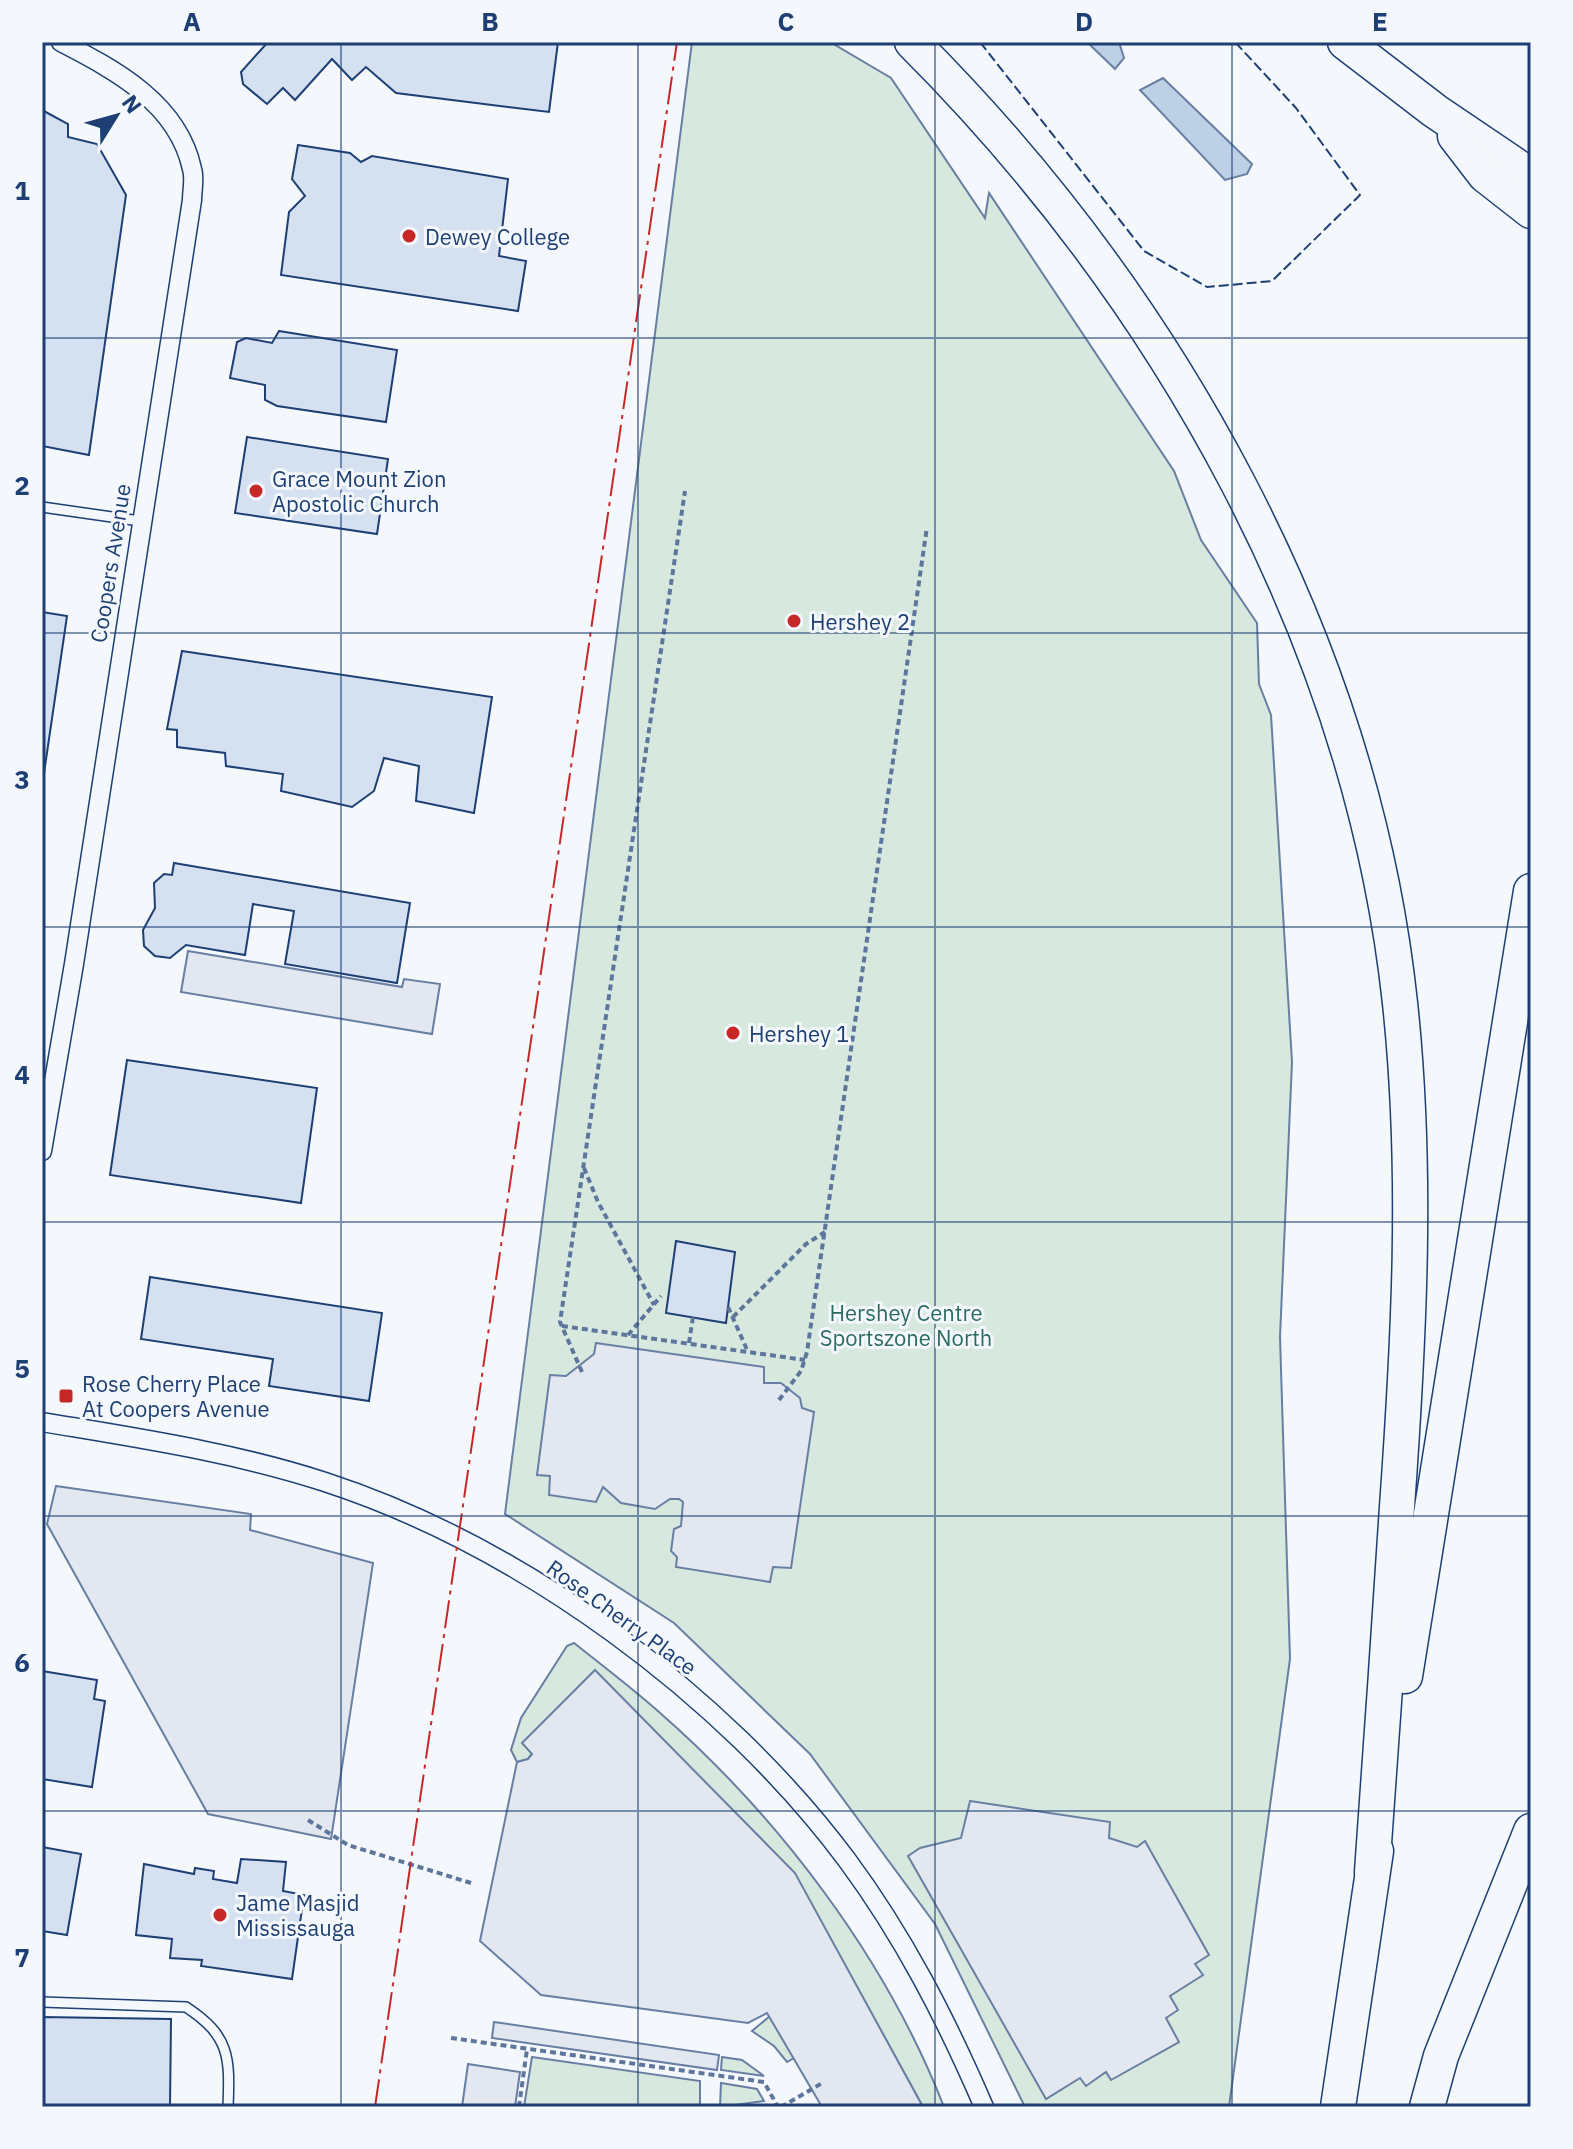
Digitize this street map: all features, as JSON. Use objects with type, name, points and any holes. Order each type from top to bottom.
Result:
[{"type":"highway","points":[[912,42],[978,108],[1069,218],[1130,300],[1185,386],[1241,488],[1286,584],[1326,688],[1357,788],[1383,894],[1400,1003],[1410,1156],[1410,1312],[1372,1872]]},
{"type":"highway","points":[[1345,42],[1435,111],[1531,176]]},
{"type":"highway","points":[[1435,111],[1485,175],[1531,211]]},
{"type":"highway","points":[[1338,2107],[1372,1872],[1531,891]]},
{"type":"highway","points":[[1427,2107],[1441,2056],[1531,1831]]},
{"type":"street","name":"Coopers Avenue","points":[[42,1151],[77,950],[140,521],[192,200],[193,169],[173,127],[154,101],[128,79],[61,42]]},
{"type":"street","name":"Rose Cherry Place","points":[[42,1422],[187,1446],[327,1483],[410,1516],[469,1544],[527,1577],[630,1648],[707,1710],[755,1755],[845,1858],[914,1962],[947,2022],[984,2107]]},
{"type":"lane","points":[[42,507],[140,521]]},
{"type":"lane","points":[[42,2002],[186,2007],[204,2019],[223,2040],[230,2065],[228,2107]]},
{"type":"path","points":[[582,1372],[562,1326],[685,491]]},
{"type":"path","points":[[779,1400],[801,1371],[805,1360],[927,527]]},
{"type":"path","points":[[584,1166],[598,1202],[654,1305]]},
{"type":"path","points":[[733,1317],[806,1244],[825,1232]]},
{"type":"path","points":[[628,1335],[661,1296]]},
{"type":"path","points":[[728,1307],[748,1352]]},
{"type":"path","points":[[688,1344],[693,1317]]},
{"type":"path","points":[[562,1326],[805,1360]]},
{"type":"path","points":[[308,1820],[348,1845],[471,1883]]},
{"type":"path","points":[[451,2038],[764,2082],[779,2107],[824,2082]]},
{"type":"path","points":[[519,2107],[527,2049]]},
{"type":"green space","name":"Hershey Centre Sportszone North","points":[[692,42],[830,42],[891,78],[985,218],[989,193],[1174,471],[1201,540],[1257,623],[1259,684],[1271,715],[1292,1062],[1280,1337],[1290,1659],[1229,2107],[1025,2107],[935,1924],[810,1754],[674,1623],[505,1514]]},
{"type":"green space","points":[[574,1643],[649,1703],[703,1753],[787,1844],[860,1944],[892,1997],[944,2107],[923,2107],[794,1873],[522,1743],[532,1753],[528,1759],[517,1762],[511,1750],[521,1718],[567,1646]]},
{"type":"green space","points":[[770,2016],[794,2058],[787,2062],[774,2046],[752,2031]]},
{"type":"green space","points":[[532,2057],[700,2081],[700,2107],[524,2107]]},
{"type":"green space","points":[[722,2057],[742,2060],[764,2076],[721,2070]]},
{"type":"green space","points":[[721,2083],[757,2089],[764,2101],[720,2107]]},
{"type":"shaded area","points":[[188,951],[402,987],[404,979],[440,984],[432,1034],[181,992]]},
{"type":"shaded area","points":[[596,1343],[764,1367],[764,1383],[781,1383],[800,1398],[802,1408],[814,1412],[791,1568],[773,1567],[770,1582],[676,1567],[677,1557],[671,1551],[674,1529],[681,1526],[683,1502],[679,1499],[670,1499],[655,1509],[621,1503],[603,1487],[596,1502],[549,1495],[550,1476],[537,1475],[550,1375],[566,1376],[594,1354]]},
{"type":"shaded area","points":[[56,1486],[251,1514],[250,1530],[373,1563],[331,1839],[208,1814],[47,1524]]},
{"type":"shaded area","points":[[595,1670],[795,1873],[923,2107],[822,2107],[767,2013],[748,2023],[541,1995],[480,1941],[517,1762],[528,1759],[532,1754],[522,1743]]},
{"type":"shaded area","points":[[970,1801],[1110,1822],[1109,1838],[1137,1847],[1145,1841],[1209,1955],[1195,1964],[1203,1975],[1170,1996],[1178,2010],[1166,2018],[1179,2042],[1111,2080],[1106,2072],[1086,2086],[1080,2078],[1046,2099],[908,1856],[920,1848],[961,1838]]},
{"type":"shaded area","points":[[494,2022],[719,2055],[717,2070],[492,2038]]},
{"type":"shaded area","points":[[468,2064],[520,2072],[515,2107],[462,2107]]},
{"type":"water","points":[[1087,42],[1119,42],[1124,58],[1115,69]]},
{"type":"water","points":[[1163,78],[1252,164],[1247,174],[1225,180],[1140,90]]},
{"type":"building","points":[[268,42],[558,42],[549,112],[396,93],[366,67],[352,80],[332,59],[295,100],[283,88],[267,104],[243,84],[241,72]]},
{"type":"building","points":[[42,110],[68,124],[68,137],[97,144],[126,195],[89,455],[42,446]]},
{"type":"building","points":[[298,145],[350,153],[361,162],[372,156],[508,179],[499,256],[526,261],[518,311],[281,275],[289,212],[305,196],[292,179]]},
{"type":"building","points":[[279,331],[397,350],[386,422],[277,406],[265,400],[265,385],[230,378],[237,342],[246,338],[272,343]]},
{"type":"building","points":[[247,437],[388,459],[377,534],[235,513]]},
{"type":"building","points":[[42,612],[67,616],[43,780],[42,780]]},
{"type":"building","points":[[182,651],[492,697],[474,813],[416,801],[419,766],[384,758],[374,791],[352,807],[281,791],[283,774],[226,766],[225,753],[177,747],[177,730],[167,729]]},
{"type":"building","points":[[174,863],[410,903],[397,983],[285,964],[294,911],[253,904],[245,955],[186,945],[170,958],[155,956],[144,946],[143,930],[155,908],[154,883],[164,874],[172,875]]},
{"type":"building","points":[[127,1060],[317,1088],[301,1203],[110,1175]]},
{"type":"building","points":[[676,1241],[735,1252],[726,1323],[666,1313]]},
{"type":"building","points":[[150,1277],[382,1313],[369,1401],[269,1386],[273,1359],[141,1339]]},
{"type":"building","points":[[42,1671],[97,1680],[94,1699],[105,1701],[92,1787],[42,1779]]},
{"type":"building","points":[[42,1847],[81,1854],[67,1935],[42,1931]]},
{"type":"building","name":"Jame Masjid Mississauga","points":[[241,1859],[286,1862],[283,1891],[304,1895],[292,1979],[201,1966],[202,1960],[170,1958],[172,1939],[136,1935],[144,1864],[194,1874],[195,1868],[214,1871],[213,1879],[237,1883]]},
{"type":"building","points":[[42,2017],[171,2019],[170,2107],[42,2107]]},
{"type":"fence","points":[[980,42],[1144,251],[1207,287],[1272,281],[1360,195],[1296,108],[1235,42]]},
{"type":"power","points":[[375,2107],[677,42]]},
{"type":"place","name":"Dewey College","points":[[409,236]]},
{"type":"place","name":"Grace Mount Zion Apostolic Church","points":[[256,491]]},
{"type":"place","name":"Hershey 2","points":[[794,621]]},
{"type":"place","name":"Hershey 1","points":[[733,1033]]},
{"type":"place","name":"Rose Cherry Place At Coopers Avenue","points":[[66,1396]]},
{"type":"place","name":"Jame Masjid Mississauga","points":[[220,1915]]}]
